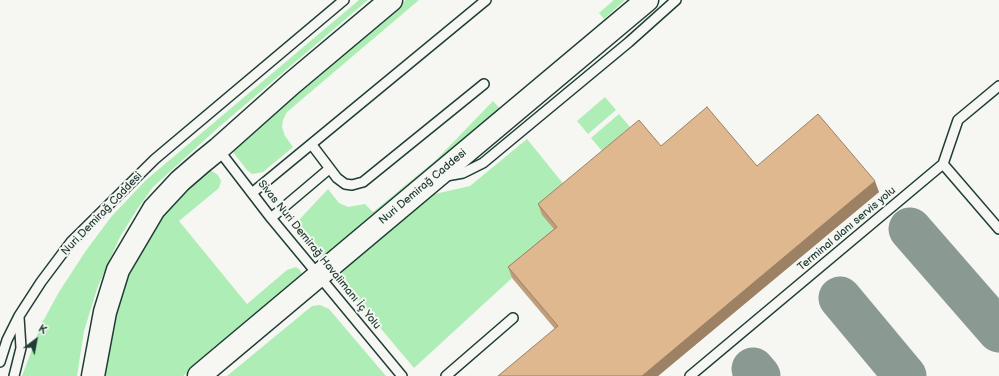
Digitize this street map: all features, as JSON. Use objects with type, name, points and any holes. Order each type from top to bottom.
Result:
[{"type":"main road","points":[[93,376],[105,312],[118,270],[154,209],[180,181],[291,84],[391,0]]},
{"type":"main road","name":"Nuri Demirağ Caddesi","points":[[199,376],[647,0]]},
{"type":"lane","name":"Nuri Demirağ Caddesi","points":[[0,362],[7,340],[19,316],[41,282],[71,242],[155,160],[344,0]]},
{"type":"lane","points":[[252,193],[486,0]]},
{"type":"lane","points":[[433,179],[464,173],[483,163],[629,42],[676,0]]},
{"type":"lane","points":[[312,145],[329,169],[345,184],[352,185],[364,182],[484,84]]},
{"type":"lane","points":[[999,86],[958,120],[943,164],[999,229]]},
{"type":"lane","name":"Sivas Nuri Demirağ Havalimanı İç Yolu","points":[[218,149],[271,218],[402,376]]},
{"type":"lane","name":"Terminal alanı servis yolu","points":[[690,376],[943,164]]},
{"type":"lane","points":[[271,218],[329,169]]},
{"type":"lane","points":[[14,376],[21,348],[19,316]]},
{"type":"lane","points":[[446,376],[513,318]]},
{"type":"green space","points":[[359,0],[368,0],[219,127],[153,187],[120,237],[98,286],[84,331],[77,376],[22,376],[41,325],[59,292],[85,252],[111,217],[146,180]]},
{"type":"green space","points":[[406,0],[419,0],[287,112],[283,120],[282,127],[285,136],[293,147],[263,172],[252,174],[247,170],[233,152],[233,147]]},
{"type":"green space","points":[[614,0],[625,0],[604,19],[599,13]]},
{"type":"green space","points":[[605,97],[616,110],[588,134],[577,121]]},
{"type":"green space","points":[[493,101],[503,112],[324,260],[314,255],[298,236],[297,227],[299,220],[328,189],[339,203],[348,207],[365,204],[373,212],[436,160]]},
{"type":"green space","points":[[619,114],[630,127],[602,151],[591,138]]},
{"type":"green space","points":[[527,139],[570,192],[561,237],[512,278],[414,368],[345,286],[342,280],[342,272],[346,264],[426,196],[470,186]]},
{"type":"green space","points":[[206,170],[212,171],[218,175],[221,181],[219,188],[179,221],[247,304],[287,270],[296,267],[302,274],[299,279],[183,376],[102,376],[120,294],[136,257],[150,234],[169,208]]},
{"type":"green space","points":[[320,305],[329,309],[386,376],[227,376],[312,306]]},
{"type":"building","points":[[707,107],[757,166],[818,114],[875,181],[642,376],[498,376],[558,326],[508,267],[557,227],[538,204],[639,120],[661,146]]},
{"type":"taxiway","points":[[910,229],[999,331]]},
{"type":"taxiway","points":[[840,298],[905,376]]},
{"type":"taxiway","points":[[753,369],[759,376]]}]
